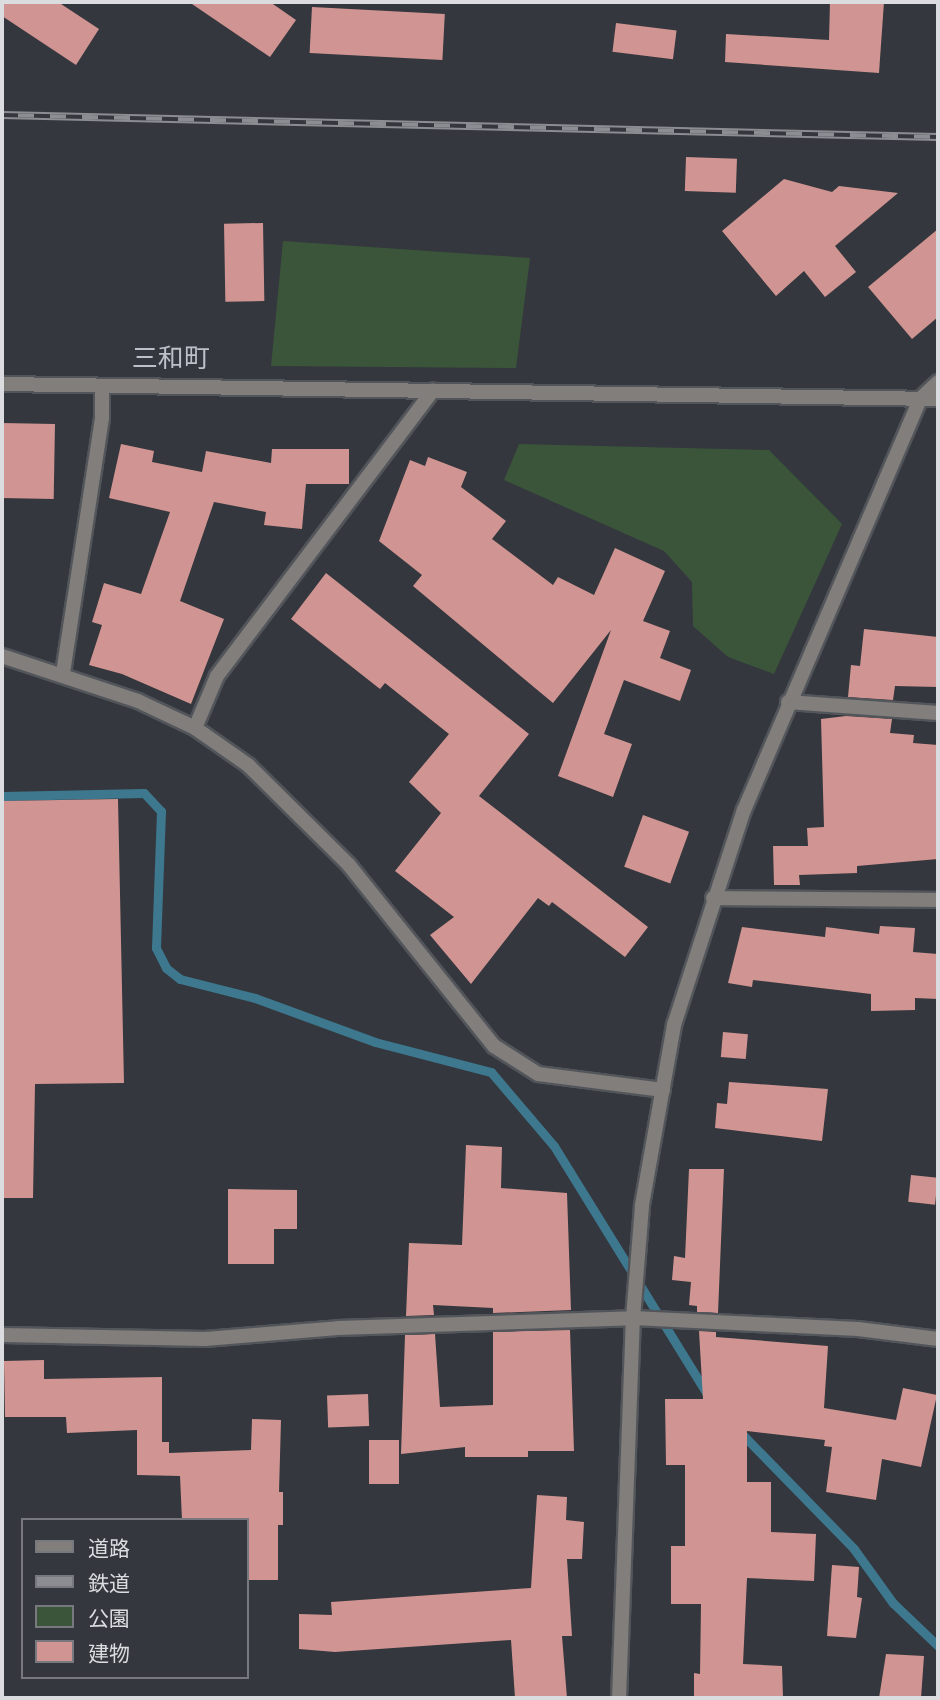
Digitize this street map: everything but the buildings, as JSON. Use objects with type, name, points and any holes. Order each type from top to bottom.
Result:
[{"type":"street","points":[[619,1698],[633,1318],[642,1205],[674,1025],[713,898],[788,702],[920,399],[938,383]]},
{"type":"street","points":[[2,384],[938,399]]},
{"type":"street","points":[[63,673],[102,417],[102,386]]},
{"type":"street","points":[[194,728],[218,676],[433,390]]},
{"type":"street","points":[[2,656],[63,673],[194,728],[248,765],[349,865],[494,1046],[538,1074],[663,1090]]},
{"type":"street","points":[[788,702],[938,713]]},
{"type":"street","points":[[713,898],[938,900]]},
{"type":"street","points":[[2,1335],[205,1339],[338,1328],[633,1318],[858,1329],[938,1339]]},
{"type":"green space","points":[[283,241],[530,258],[516,368],[271,366]]},
{"type":"green space","points":[[519,444],[769,450],[842,524],[774,674],[728,657],[693,626],[692,582],[664,551],[504,480]]},
{"type":"waterway","points":[[2,796],[144,793],[161,811],[156,948],[166,968],[180,979],[255,998],[375,1042],[491,1072],[554,1146],[708,1395]]},
{"type":"waterway","points":[[740,1432],[854,1549],[893,1603],[938,1646]]},
{"type":"railway","points":[[2,115],[938,137]]},
{"type":"district","name":"三和町","points":[[171,359]]}]
